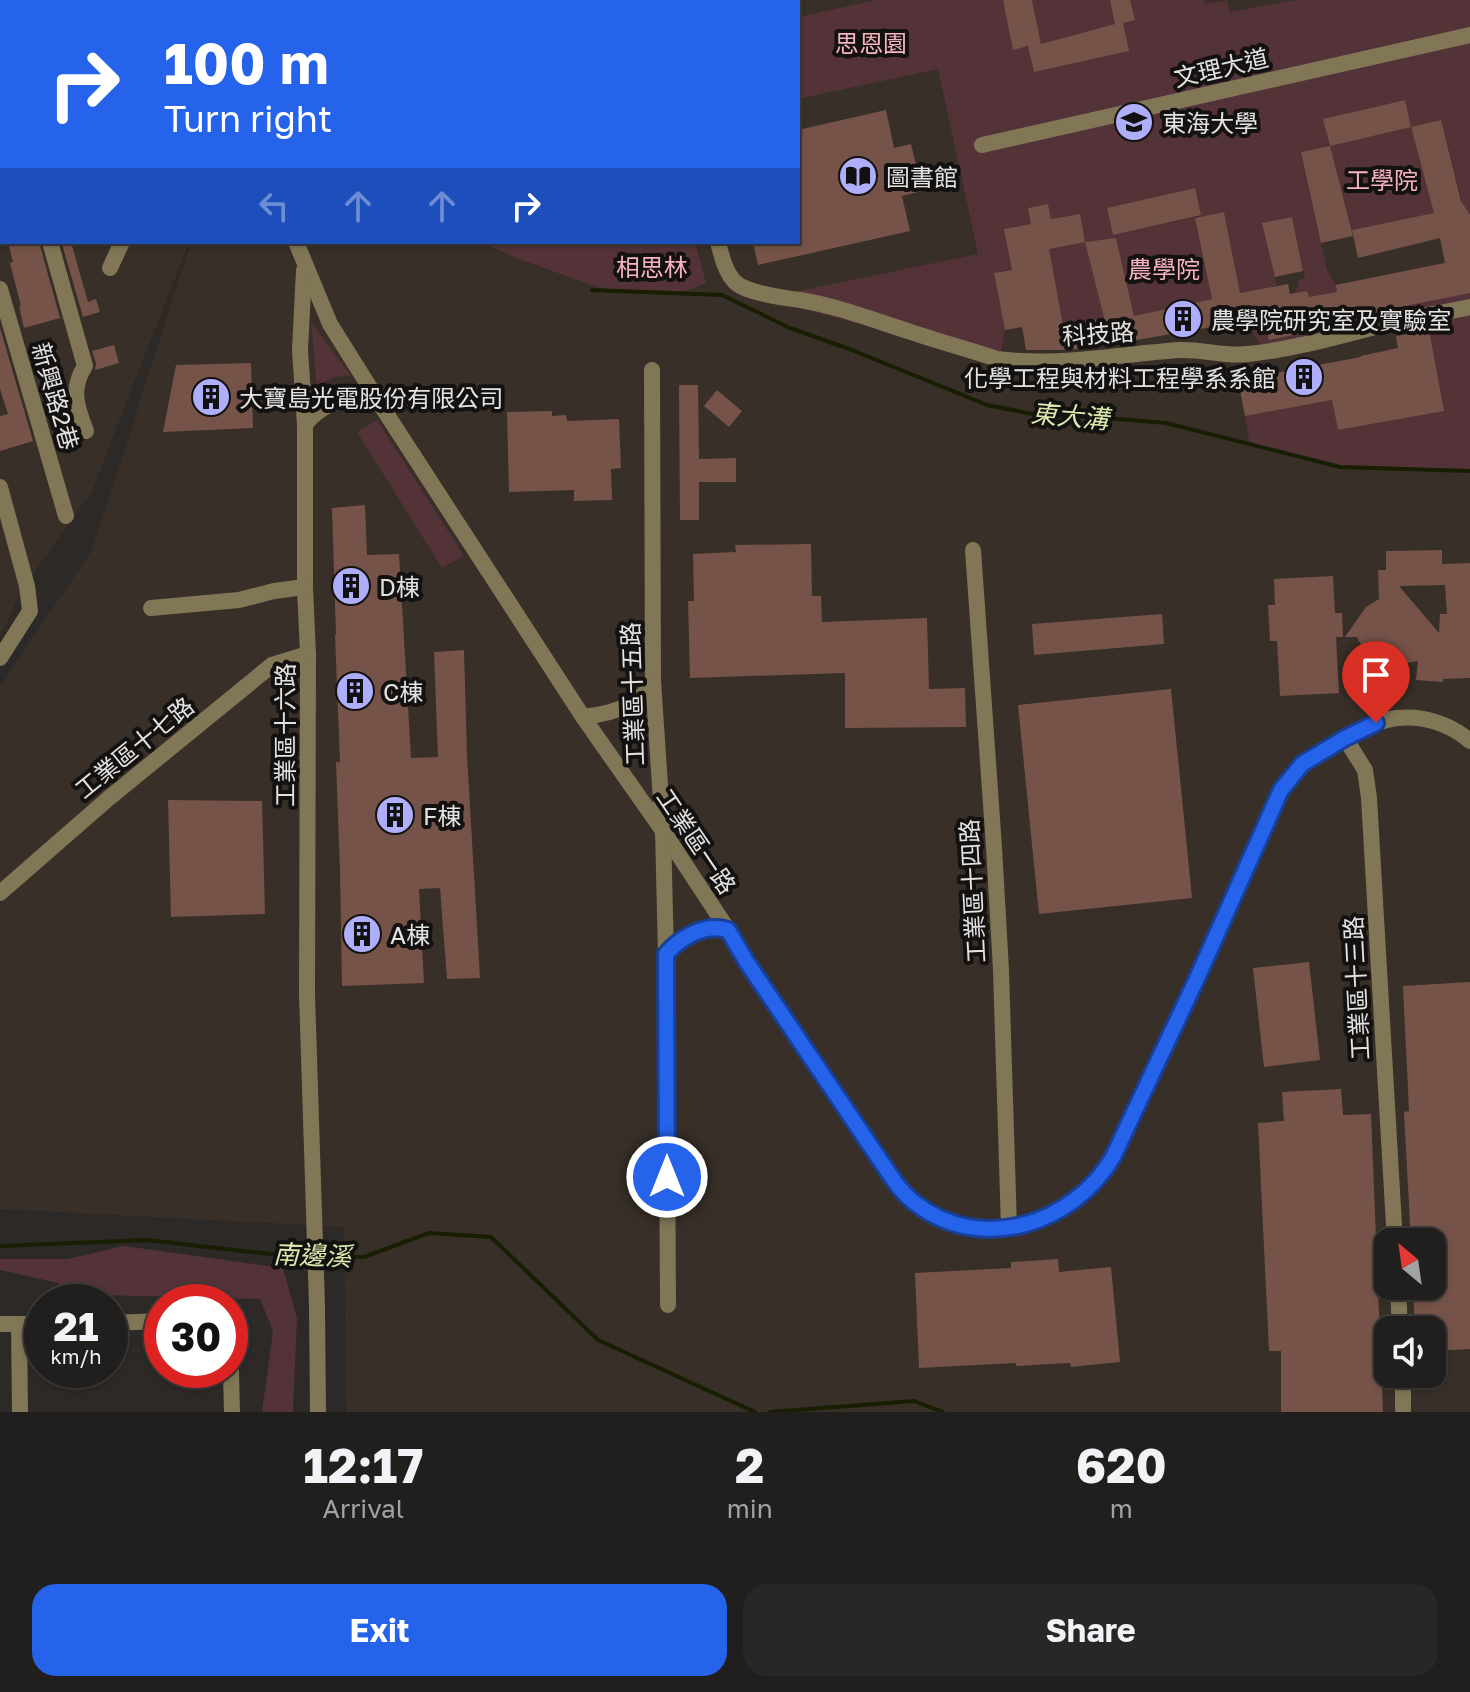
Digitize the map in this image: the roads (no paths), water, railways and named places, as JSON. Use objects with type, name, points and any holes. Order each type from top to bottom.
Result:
[{"type":"street","name":"文理大道","points":[[982,145],[1470,35]]},
{"type":"street","points":[[51,244],[85,366],[78,377],[76,406],[86,431]]},
{"type":"street","points":[[110,268],[121,244]]},
{"type":"street","name":"工業區一路","points":[[297,244],[330,324],[583,717],[663,831],[746,961],[895,1182],[913,1202],[935,1216],[979,1229],[1029,1224],[1056,1212],[1102,1176],[1199,974],[1281,790],[1302,764],[1345,738],[1376,723],[1397,718],[1423,719],[1460,732],[1470,741]]},
{"type":"street","name":"科技路","points":[[718,244],[735,282],[770,295],[806,301],[997,359],[1015,361],[1117,357],[1184,350],[1242,355],[1337,338],[1389,323],[1470,307]]},
{"type":"street","name":"工業區十六路","points":[[304,264],[300,350],[305,425],[308,654],[307,994],[318,1412]]},
{"type":"street","name":"新興路2巷","points":[[0,289],[66,516]]},
{"type":"street","name":"工業區十五路","points":[[652,370],[653,680],[663,831],[666,954],[668,1305]]},
{"type":"street","points":[[305,425],[316,412],[343,398],[374,393]]},
{"type":"street","points":[[0,487],[27,586],[30,611],[0,658]]},
{"type":"street","name":"工業區十四路","points":[[973,550],[1000,939],[1009,1228]]},
{"type":"street","points":[[151,608],[239,600],[305,587]]},
{"type":"street","name":"工業區十七路","points":[[0,893],[109,798],[272,665],[308,654]]},
{"type":"street","points":[[583,717],[607,715],[634,702],[650,688],[653,680]]},
{"type":"street","name":"工業區十三路","points":[[1345,738],[1365,770],[1369,798],[1394,1228]]},
{"type":"street","points":[[666,954],[691,934],[711,929],[728,930]]},
{"type":"street","points":[[0,1315],[19,1325]]},
{"type":"street","points":[[0,1324],[24,1325]]},
{"type":"street","points":[[19,1325],[20,1412]]},
{"type":"street","points":[[231,1388],[232,1412]]},
{"type":"street","points":[[1403,1388],[1403,1409]]},
{"type":"waterway","name":"東大溝","points":[[592,290],[722,295],[790,328],[987,405],[1043,416],[1166,423],[1340,467],[1470,471]]},
{"type":"waterway","name":"南邊溪","points":[[321,1256],[364,1257],[429,1233],[491,1237],[598,1340],[755,1412]]},
{"type":"waterway","name":"南邊溪","points":[[0,1246],[147,1240],[287,1256],[313,1256]]},
{"type":"waterway","name":"南邊溪","points":[[770,1412],[914,1401],[943,1412]]},
{"type":"place","name":"東海大學","points":[[1134,122]]},
{"type":"place","name":"圖書館","points":[[858,176]]},
{"type":"place","name":"農學院研究室及實驗室","points":[[1183,319]]},
{"type":"place","name":"化學工程與材料工程學系系館","points":[[1304,377]]},
{"type":"place","name":"大寶島光電股份有限公司","points":[[211,397]]},
{"type":"place","name":"D棟","points":[[351,586]]},
{"type":"place","name":"C棟","points":[[355,691]]},
{"type":"place","name":"F棟","points":[[395,815]]},
{"type":"place","name":"A棟","points":[[362,934]]},
{"type":"park label","name":"思恩園","points":[[871,42]]},
{"type":"park label","name":"工學院","points":[[1382,179]]},
{"type":"park label","name":"相思林","points":[[652,266]]},
{"type":"park label","name":"農學院","points":[[1164,268]]}]
